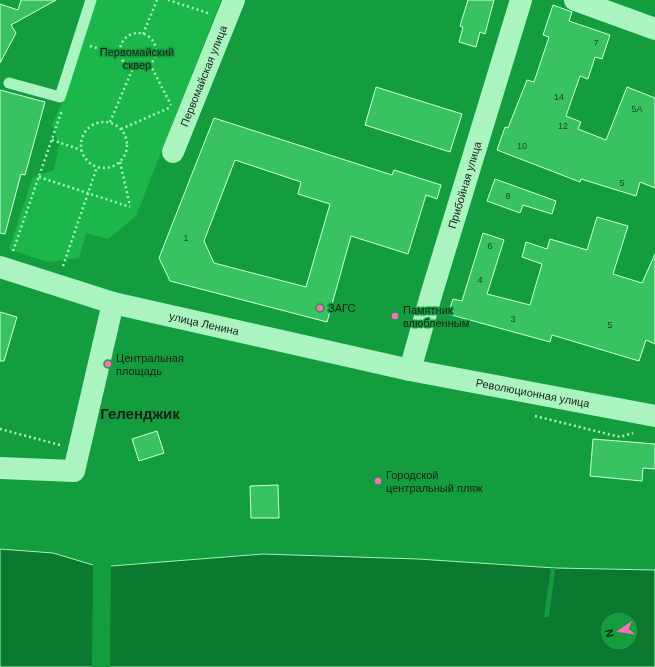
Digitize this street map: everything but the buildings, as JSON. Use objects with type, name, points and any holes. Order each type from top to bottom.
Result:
[{"type":"street","name":"Первомайская улица","points":[[173,152],[234,0]]},
{"type":"street","name":"Прибойная улица","points":[[410,370],[432,292],[521,0]]},
{"type":"street","points":[[574,0],[655,30]]},
{"type":"street","name":"улица Ленина","points":[[6,260],[113,303],[410,370]]},
{"type":"street","points":[[0,468],[74,472],[113,303]]},
{"type":"street","name":"Революционная улица","points":[[410,370],[654,414]]},
{"type":"lane","points":[[9,82],[60,98],[91,0]]},
{"type":"path","points":[[143,34],[157,0]]},
{"type":"path","points":[[168,0],[210,14]]},
{"type":"path","points":[[134,33],[143,34],[151,39],[156,47],[155,56],[150,64],[142,69],[133,68],[125,63],[120,55],[121,46],[126,38],[134,33]]},
{"type":"path","points":[[85,44],[120,55]]},
{"type":"path","points":[[121,129],[172,106],[150,64]]},
{"type":"path","points":[[110,122],[133,68]]},
{"type":"path","points":[[6,260],[39,177],[64,103]]},
{"type":"path","points":[[99,122],[110,122],[121,129],[126,139],[126,151],[120,162],[109,167],[97,167],[87,160],[81,150],[82,138],[88,127],[99,122]]},
{"type":"path","points":[[52,140],[81,150]]},
{"type":"path","points":[[39,177],[130,207],[120,162]]},
{"type":"path","points":[[62,269],[97,167]]},
{"type":"path","points":[[0,429],[80,450]]},
{"type":"green space","name":"Первомайский сквер","points":[[96,0],[221,0],[136,216],[108,239],[86,233],[79,258],[48,262],[9,249],[33,177],[54,170],[59,145],[52,124],[66,95]]},
{"type":"shaded area","points":[[0,549],[53,553],[93,565],[111,566],[263,554],[418,559],[555,568],[655,570],[655,667],[0,667]]},
{"type":"pier","points":[[93,563],[111,564],[110,667],[92,667]]},
{"type":"pier","points":[[551,568],[555,568],[549,617],[544,617]]},
{"type":"place","name":"ЗАГС","points":[[320,308]]},
{"type":"place","name":"Памятник влюбленным","points":[[395,316]]},
{"type":"place","name":"Центральная площадь","points":[[108,364]]},
{"type":"place","name":"Городской центральный пляж","points":[[378,481]]},
{"type":"district","name":"Геленджик","points":[[140,413]]}]
